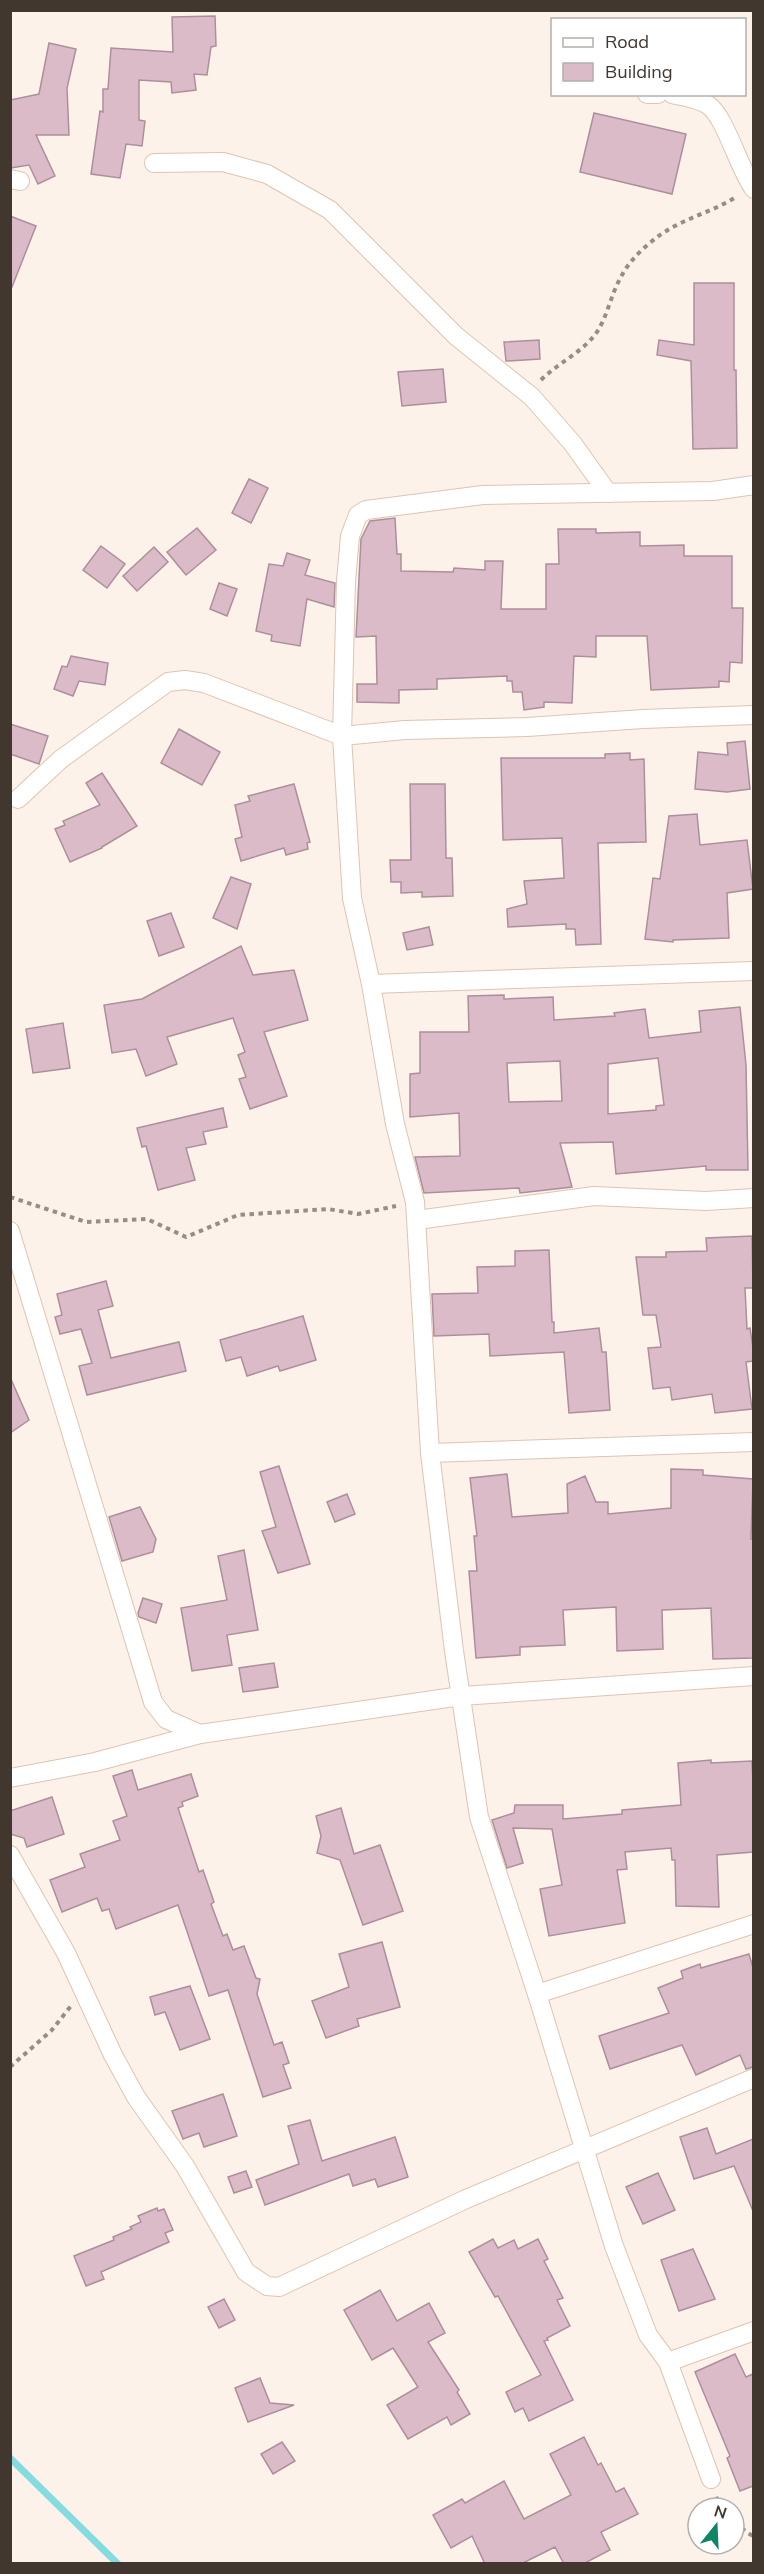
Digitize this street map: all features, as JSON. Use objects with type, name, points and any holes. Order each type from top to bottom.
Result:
[{"type":"street","points":[[683,96],[694,98],[710,106],[753,188]]},
{"type":"street","points":[[154,163],[223,162],[267,174],[314,200],[338,218],[456,336],[532,397],[573,444],[608,493]]},
{"type":"street","points":[[711,2479],[668,2362],[648,2335],[614,2246],[537,1994],[479,1817],[430,1453],[416,1211],[396,1124],[371,984],[352,898],[342,736],[346,581],[350,536],[358,515],[366,510],[483,495],[713,491],[753,485]]},
{"type":"street","points":[[18,799],[61,759],[168,682],[184,680],[204,683],[342,736],[405,730],[527,727],[753,715]]},
{"type":"street","points":[[371,984],[753,971]]},
{"type":"street","points":[[416,1211],[594,1196],[706,1201],[753,1198]]},
{"type":"street","points":[[10,1231],[153,1702],[166,1719],[200,1734]]},
{"type":"street","points":[[430,1453],[753,1442]]},
{"type":"street","points":[[10,1779],[95,1762],[200,1734],[461,1696],[753,1676]]},
{"type":"street","points":[[10,1855],[66,1953],[113,2055],[136,2097],[186,2166],[246,2272],[267,2286],[279,2288],[466,2199],[753,2078]]},
{"type":"street","points":[[537,1994],[753,1924]]},
{"type":"street","points":[[668,2362],[753,2331]]},
{"type":"path","points":[[532,397],[539,382],[551,370],[578,354],[597,331],[620,278],[632,261],[650,243],[670,226],[725,204],[753,188]]},
{"type":"path","points":[[10,1197],[87,1222],[147,1220],[186,1237],[238,1215],[328,1209],[358,1214],[416,1211]]},
{"type":"path","points":[[10,2067],[51,2031],[84,1991]]},
{"type":"building","points":[[215,16],[216,46],[211,47],[207,75],[194,74],[196,90],[172,93],[171,82],[139,80],[139,120],[145,121],[142,146],[126,144],[120,178],[91,174],[100,111],[103,112],[103,89],[108,89],[111,48],[173,52],[172,17]]},
{"type":"building","points":[[49,43],[76,49],[67,88],[69,135],[36,135],[55,176],[38,184],[29,165],[10,168],[10,100],[39,94]]},
{"type":"building","points":[[594,113],[686,134],[672,194],[580,172]]},
{"type":"building","points":[[10,216],[36,226],[12,287],[10,287]]},
{"type":"building","points":[[694,283],[734,283],[737,448],[693,449],[691,361],[657,355],[659,340],[694,345]]},
{"type":"building","points":[[539,340],[540,359],[506,361],[504,342]]},
{"type":"building","points":[[443,369],[446,402],[402,406],[398,372]]},
{"type":"building","points":[[249,479],[268,488],[251,523],[232,513]]},
{"type":"building","points":[[395,518],[397,554],[401,554],[401,571],[453,572],[454,568],[485,570],[485,561],[503,561],[501,609],[546,609],[546,564],[559,564],[558,529],[596,529],[596,533],[640,532],[640,546],[684,545],[684,556],[732,556],[732,608],[743,608],[742,663],[730,662],[729,682],[719,681],[719,687],[651,690],[647,636],[596,636],[596,657],[574,656],[572,703],[544,702],[544,707],[524,710],[522,692],[513,692],[512,681],[507,681],[507,676],[437,679],[437,689],[399,690],[399,703],[357,702],[357,684],[377,684],[376,636],[356,637],[361,539],[370,521]]},
{"type":"building","points":[[197,528],[216,550],[186,575],[167,552]]},
{"type":"building","points":[[101,546],[125,564],[107,588],[83,570]]},
{"type":"building","points":[[154,547],[168,562],[137,591],[123,576]]},
{"type":"building","points":[[287,553],[310,560],[305,575],[335,583],[334,607],[307,599],[300,646],[271,641],[272,635],[256,631],[269,564],[283,566]]},
{"type":"building","points":[[219,583],[237,589],[227,616],[210,609]]},
{"type":"building","points":[[71,656],[108,663],[105,685],[79,681],[73,696],[54,689],[62,666],[67,667]]},
{"type":"building","points":[[10,724],[48,736],[39,764],[10,754]]},
{"type":"building","points":[[179,729],[220,752],[202,785],[161,763]]},
{"type":"building","points":[[745,741],[750,789],[727,792],[695,789],[698,752],[728,755],[727,743]]},
{"type":"building","points":[[630,753],[630,760],[644,759],[646,842],[598,843],[601,944],[576,945],[575,929],[566,929],[566,924],[508,927],[507,909],[527,904],[524,881],[564,878],[562,838],[503,840],[501,758],[605,758],[605,754]]},
{"type":"building","points":[[102,773],[137,826],[102,848],[70,862],[55,829],[65,825],[63,821],[100,805],[86,783]]},
{"type":"building","points":[[294,784],[310,842],[307,843],[308,849],[286,855],[284,848],[241,861],[235,839],[242,837],[235,805],[250,801],[248,796]]},
{"type":"building","points":[[410,784],[445,784],[446,858],[452,858],[453,896],[422,897],[422,892],[401,893],[401,882],[391,882],[390,860],[411,860]]},
{"type":"building","points":[[697,814],[700,845],[747,840],[753,889],[727,893],[729,938],[673,940],[673,942],[645,939],[653,878],[660,879],[669,816]]},
{"type":"building","points":[[231,877],[251,884],[237,929],[213,918]]},
{"type":"building","points":[[171,913],[184,947],[159,956],[147,921]]},
{"type":"building","points":[[429,927],[433,945],[407,950],[403,933]]},
{"type":"building","points":[[241,946],[253,975],[294,970],[308,1020],[264,1032],[287,1096],[250,1109],[239,1079],[246,1077],[238,1055],[245,1052],[233,1018],[167,1037],[177,1064],[146,1076],[136,1049],[112,1053],[104,1005],[142,999]]},
{"type":"building","points":[[504,995],[504,999],[553,997],[554,1020],[615,1016],[614,1013],[645,1009],[649,1038],[701,1032],[699,1011],[740,1007],[746,1065],[748,1170],[706,1170],[706,1166],[616,1174],[613,1142],[560,1143],[572,1187],[520,1193],[519,1188],[424,1193],[415,1157],[460,1156],[459,1113],[410,1117],[410,1074],[420,1073],[420,1032],[469,1032],[468,996]],"holes":[[[658,1058],[664,1105],[656,1106],[656,1110],[608,1114],[608,1064]],[[560,1061],[562,1101],[509,1102],[507,1063]]]},
{"type":"building","points":[[63,1023],[70,1068],[33,1073],[26,1029]]},
{"type":"building","points":[[223,1108],[227,1127],[203,1132],[206,1144],[186,1148],[195,1180],[158,1190],[146,1146],[142,1147],[137,1128]]},
{"type":"building","points":[[752,1236],[753,1288],[745,1288],[747,1329],[750,1328],[753,1348],[753,1361],[746,1362],[752,1409],[715,1413],[712,1394],[672,1400],[670,1387],[653,1389],[648,1348],[661,1347],[656,1315],[643,1315],[636,1257],[666,1257],[666,1252],[707,1251],[706,1238]]},
{"type":"building","points":[[549,1250],[554,1333],[599,1328],[602,1352],[606,1352],[610,1410],[569,1413],[564,1352],[490,1356],[489,1334],[434,1336],[432,1294],[478,1293],[477,1267],[515,1266],[515,1251]]},
{"type":"building","points":[[106,1281],[113,1306],[98,1310],[111,1358],[179,1342],[186,1371],[87,1395],[79,1366],[92,1363],[81,1329],[60,1334],[55,1317],[62,1315],[57,1294]]},
{"type":"building","points":[[303,1316],[316,1360],[280,1371],[278,1366],[247,1376],[241,1357],[226,1361],[220,1340]]},
{"type":"building","points":[[10,1377],[29,1420],[10,1433]]},
{"type":"building","points":[[279,1466],[310,1564],[278,1573],[262,1531],[276,1527],[260,1472]]},
{"type":"building","points":[[671,1469],[703,1470],[703,1475],[753,1479],[751,1539],[753,1539],[753,1658],[713,1659],[711,1608],[662,1610],[663,1649],[617,1651],[616,1607],[563,1610],[565,1645],[520,1647],[520,1655],[476,1658],[469,1571],[477,1571],[474,1536],[477,1536],[470,1478],[507,1474],[512,1517],[568,1513],[567,1484],[585,1476],[596,1502],[608,1502],[608,1514],[671,1508]]},
{"type":"building","points":[[347,1494],[355,1514],[335,1522],[327,1502]]},
{"type":"building","points":[[140,1507],[156,1539],[153,1552],[122,1561],[109,1517]]},
{"type":"building","points":[[244,1550],[258,1630],[227,1635],[232,1665],[192,1671],[181,1608],[227,1600],[218,1556]]},
{"type":"building","points":[[143,1598],[162,1604],[156,1623],[139,1617],[138,1613]]},
{"type":"building","points":[[274,1663],[278,1687],[243,1692],[239,1668]]},
{"type":"building","points":[[711,1760],[711,1763],[752,1761],[753,1852],[717,1855],[719,1907],[676,1906],[675,1860],[672,1860],[671,1848],[625,1852],[627,1869],[617,1870],[625,1923],[549,1936],[540,1889],[562,1885],[552,1829],[513,1828],[523,1863],[507,1868],[492,1820],[514,1813],[515,1805],[563,1805],[563,1819],[622,1814],[622,1810],[681,1805],[678,1763]]},
{"type":"building","points":[[132,1770],[138,1790],[191,1774],[198,1796],[182,1802],[183,1806],[178,1808],[199,1872],[203,1870],[214,1902],[211,1904],[223,1936],[227,1934],[233,1950],[244,1946],[256,1978],[260,1979],[257,1994],[274,2045],[282,2042],[289,2063],[283,2065],[291,2088],[263,2097],[228,1990],[209,1996],[178,1905],[116,1929],[109,1909],[102,1911],[97,1898],[62,1912],[50,1880],[85,1867],[80,1854],[120,1840],[113,1821],[127,1816],[113,1776]]},
{"type":"building","points":[[52,1797],[64,1834],[27,1847],[24,1838],[10,1834],[10,1811]]},
{"type":"building","points":[[341,1808],[354,1854],[380,1845],[403,1911],[363,1925],[340,1860],[317,1853],[321,1836],[316,1816]]},
{"type":"building","points":[[382,1942],[400,2007],[357,2019],[359,2026],[326,2038],[312,2001],[349,1987],[339,1954]]},
{"type":"building","points":[[749,1954],[753,1968],[753,2067],[746,2069],[740,2055],[696,2075],[682,2045],[610,2069],[599,2036],[669,2013],[658,1988],[683,1978],[681,1971],[700,1964],[701,1968]]},
{"type":"building","points":[[190,1986],[210,2039],[180,2050],[165,2012],[155,2015],[150,1997]]},
{"type":"building","points":[[223,2094],[237,2136],[204,2147],[199,2133],[183,2139],[172,2111]]},
{"type":"building","points":[[310,2120],[322,2161],[395,2137],[408,2177],[378,2187],[375,2179],[353,2186],[349,2174],[265,2205],[256,2180],[299,2164],[288,2126]]},
{"type":"building","points":[[707,2128],[716,2154],[753,2139],[753,2211],[734,2166],[694,2179],[680,2137]]},
{"type":"building","points":[[246,2171],[252,2187],[234,2193],[228,2177]]},
{"type":"building","points":[[658,2173],[675,2210],[643,2224],[626,2187]]},
{"type":"building","points":[[157,2208],[158,2211],[164,2209],[173,2230],[165,2233],[169,2242],[101,2272],[104,2279],[86,2286],[74,2256],[114,2240],[113,2237],[132,2229],[130,2227],[141,2222],[138,2216]]},
{"type":"building","points":[[493,2239],[498,2248],[514,2240],[518,2249],[538,2239],[548,2259],[544,2261],[563,2298],[557,2300],[570,2326],[544,2341],[573,2400],[529,2421],[523,2408],[515,2412],[506,2392],[541,2375],[498,2296],[495,2297],[469,2252]]},
{"type":"building","points":[[693,2249],[715,2299],[679,2311],[661,2260]]},
{"type":"building","points":[[380,2290],[397,2321],[429,2303],[445,2333],[428,2342],[459,2390],[457,2392],[470,2414],[451,2425],[447,2417],[408,2439],[387,2405],[418,2387],[393,2348],[372,2360],[344,2310]]},
{"type":"building","points":[[224,2299],[235,2320],[219,2328],[208,2307]]},
{"type":"building","points":[[735,2354],[746,2377],[753,2374],[753,2486],[740,2491],[727,2458],[730,2456],[695,2372]]},
{"type":"building","points":[[260,2378],[270,2403],[294,2405],[248,2422],[235,2388]]},
{"type":"building","points":[[584,2437],[598,2465],[601,2463],[616,2492],[624,2488],[638,2514],[601,2532],[610,2550],[583,2564],[564,2564],[555,2547],[521,2564],[485,2564],[472,2536],[451,2548],[433,2515],[462,2499],[465,2503],[504,2481],[524,2519],[571,2495],[550,2454]]},
{"type":"building","points":[[282,2442],[295,2461],[273,2474],[261,2454]]},
{"type":"waterway","points":[[10,2458],[118,2564]]}]
